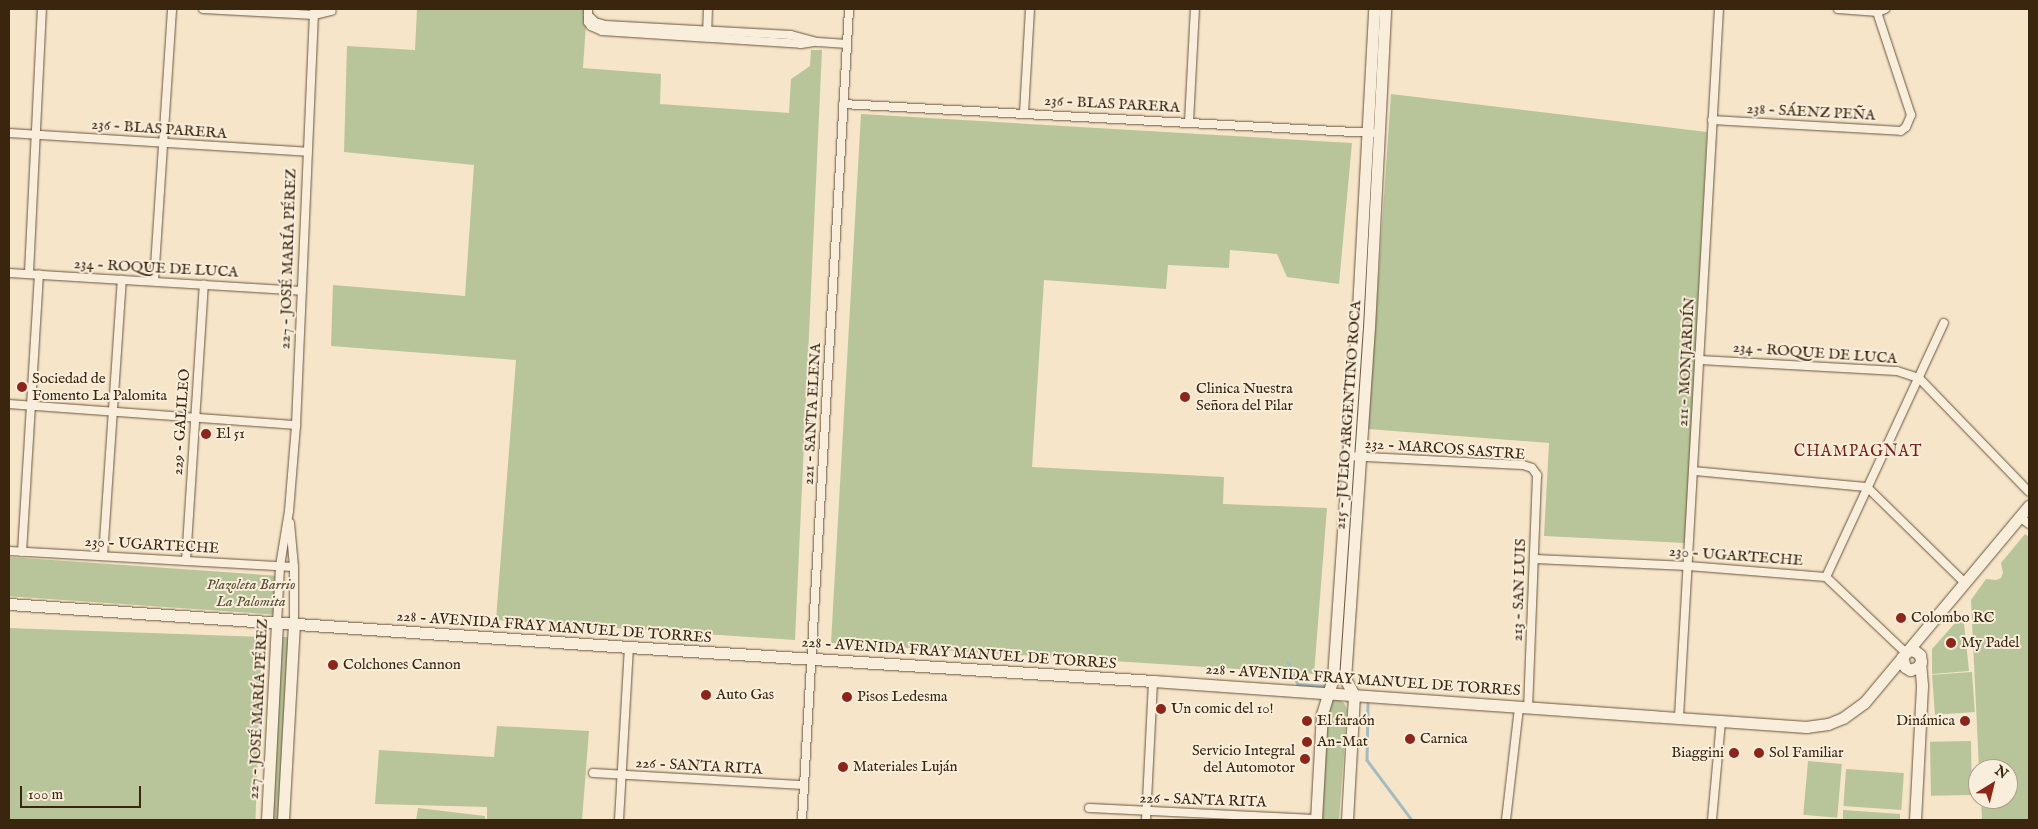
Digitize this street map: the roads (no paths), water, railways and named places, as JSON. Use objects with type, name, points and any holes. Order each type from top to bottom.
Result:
[{"type":"main road","name":"215 - JULIO ARGENTINO ROCA","points":[[1316,820],[1322,714],[1333,678],[1374,9]]},
{"type":"main road","name":"215 - JULIO ARGENTINO ROCA","points":[[1347,820],[1354,696],[1345,679],[1360,457],[1385,9]]},
{"type":"main road","name":"228 - AVENIDA FRAY MANUEL DE TORRES","points":[[9,604],[629,648],[1153,680],[1354,696],[1679,717],[1795,727],[1828,724],[1843,718],[1864,703],[1965,583],[2025,521],[2029,506]]},
{"type":"main road","name":"228 - AVENIDA FRAY MANUEL DE TORRES","points":[[1914,665],[1934,620]]},
{"type":"main road","name":"227 - JOSÉ MARÍA PÉREZ","points":[[267,820],[277,624]]},
{"type":"main road","name":"227 - JOSÉ MARÍA PÉREZ","points":[[283,820],[294,625]]},
{"type":"main road","points":[[1914,665],[1903,665],[1905,653],[1918,653],[1914,665],[1922,685],[1915,820]]},
{"type":"main road","points":[[1887,675],[1914,665]]},
{"type":"street","points":[[29,274],[42,9]]},
{"type":"street","points":[[154,281],[172,9]]},
{"type":"street","points":[[202,9],[332,11]]},
{"type":"street","points":[[707,34],[708,9]]},
{"type":"street","name":"221 - SANTA ELENA","points":[[802,820],[849,9]]},
{"type":"street","points":[[1024,113],[1030,9]]},
{"type":"street","points":[[1189,122],[1195,9]]},
{"type":"street","name":"211 - MONJARDÍN","points":[[1679,717],[1719,9]]},
{"type":"street","points":[[1838,9],[1880,10]]},
{"type":"street","name":"238 - SÁENZ PEÑA","points":[[1712,120],[1901,131],[1910,122],[1911,115],[1880,10]]},
{"type":"street","name":"227 - JOSÉ MARÍA PÉREZ","points":[[277,624],[280,566],[289,511],[296,425],[314,12]]},
{"type":"street","points":[[588,12],[595,22],[605,25],[707,34],[791,35],[818,42],[847,44]]},
{"type":"street","name":"236 - BLAS PARERA","points":[[842,104],[1379,134]]},
{"type":"street","name":"236 - BLAS PARERA","points":[[9,133],[307,152]]},
{"type":"street","name":"234 - ROQUE DE LUCA","points":[[9,273],[301,291]]},
{"type":"street","points":[[22,552],[39,275]]},
{"type":"street","points":[[103,556],[122,280]]},
{"type":"street","name":"229 - GALILEO","points":[[186,561],[204,285]]},
{"type":"street","points":[[1905,653],[1826,577],[1944,323]]},
{"type":"street","name":"234 - ROQUE DE LUCA","points":[[1700,360],[1897,372],[1919,378]]},
{"type":"street","points":[[1919,378],[2029,492]]},
{"type":"street","points":[[9,404],[296,425]]},
{"type":"street","name":"232 - MARCOS SASTRE","points":[[1347,456],[1523,465],[1532,468],[1537,475]]},
{"type":"street","points":[[1694,471],[1867,487],[1965,583]]},
{"type":"street","name":"213 - SAN LUIS","points":[[1506,820],[1524,707],[1535,559],[1537,475]]},
{"type":"street","name":"227 - JOSÉ MARÍA PÉREZ","points":[[289,511],[294,567],[294,625]]},
{"type":"street","name":"230 - UGARTECHE","points":[[9,551],[294,567]]},
{"type":"street","name":"230 - UGARTECHE","points":[[1535,559],[1688,566],[1826,577]]},
{"type":"street","points":[[620,820],[629,648]]},
{"type":"street","points":[[1147,816],[1153,680]]},
{"type":"street","points":[[1712,820],[1721,721]]},
{"type":"street","name":"226 - SANTA RITA","points":[[593,773],[804,785]]},
{"type":"street","name":"226 - SANTA RITA","points":[[1088,808],[1147,816],[1316,820]]},
{"type":"waterway","points":[[1288,662],[1298,684],[1326,686]]},
{"type":"waterway","points":[[1368,703],[1367,760],[1412,820]]},
{"type":"place","name":"Sociedad de Fomento La Palomita","points":[[22,387]]},
{"type":"place","name":"Clinica Nuestra Señora del Pilar","points":[[1185,397]]},
{"type":"place","name":"El 51","points":[[206,434]]},
{"type":"place","name":"Colombo RC","points":[[1901,618]]},
{"type":"place","name":"My Padel","points":[[1951,643]]},
{"type":"place","name":"Colchones Cannon","points":[[333,665]]},
{"type":"place","name":"Auto Gas","points":[[706,695]]},
{"type":"place","name":"Pisos Ledesma","points":[[847,697]]},
{"type":"place","name":"Un comic del 10!","points":[[1161,709]]},
{"type":"place","name":"El faraón","points":[[1307,721]]},
{"type":"place","name":"Dinámica","points":[[1965,721]]},
{"type":"place","name":"Carnica","points":[[1410,739]]},
{"type":"place","name":"An-Mat","points":[[1307,742]]},
{"type":"place","name":"Biaggini","points":[[1734,753]]},
{"type":"place","name":"Sol Familiar","points":[[1759,753]]},
{"type":"place","name":"Servicio Integral del Automotor","points":[[1305,759]]},
{"type":"place","name":"Materiales Luján","points":[[843,767]]},
{"type":"district","name":"CHAMPAGNAT","points":[[1858,452]]},
{"type":"park label","name":"Plazoleta Barrio La Palomita","points":[[251,592]]}]
